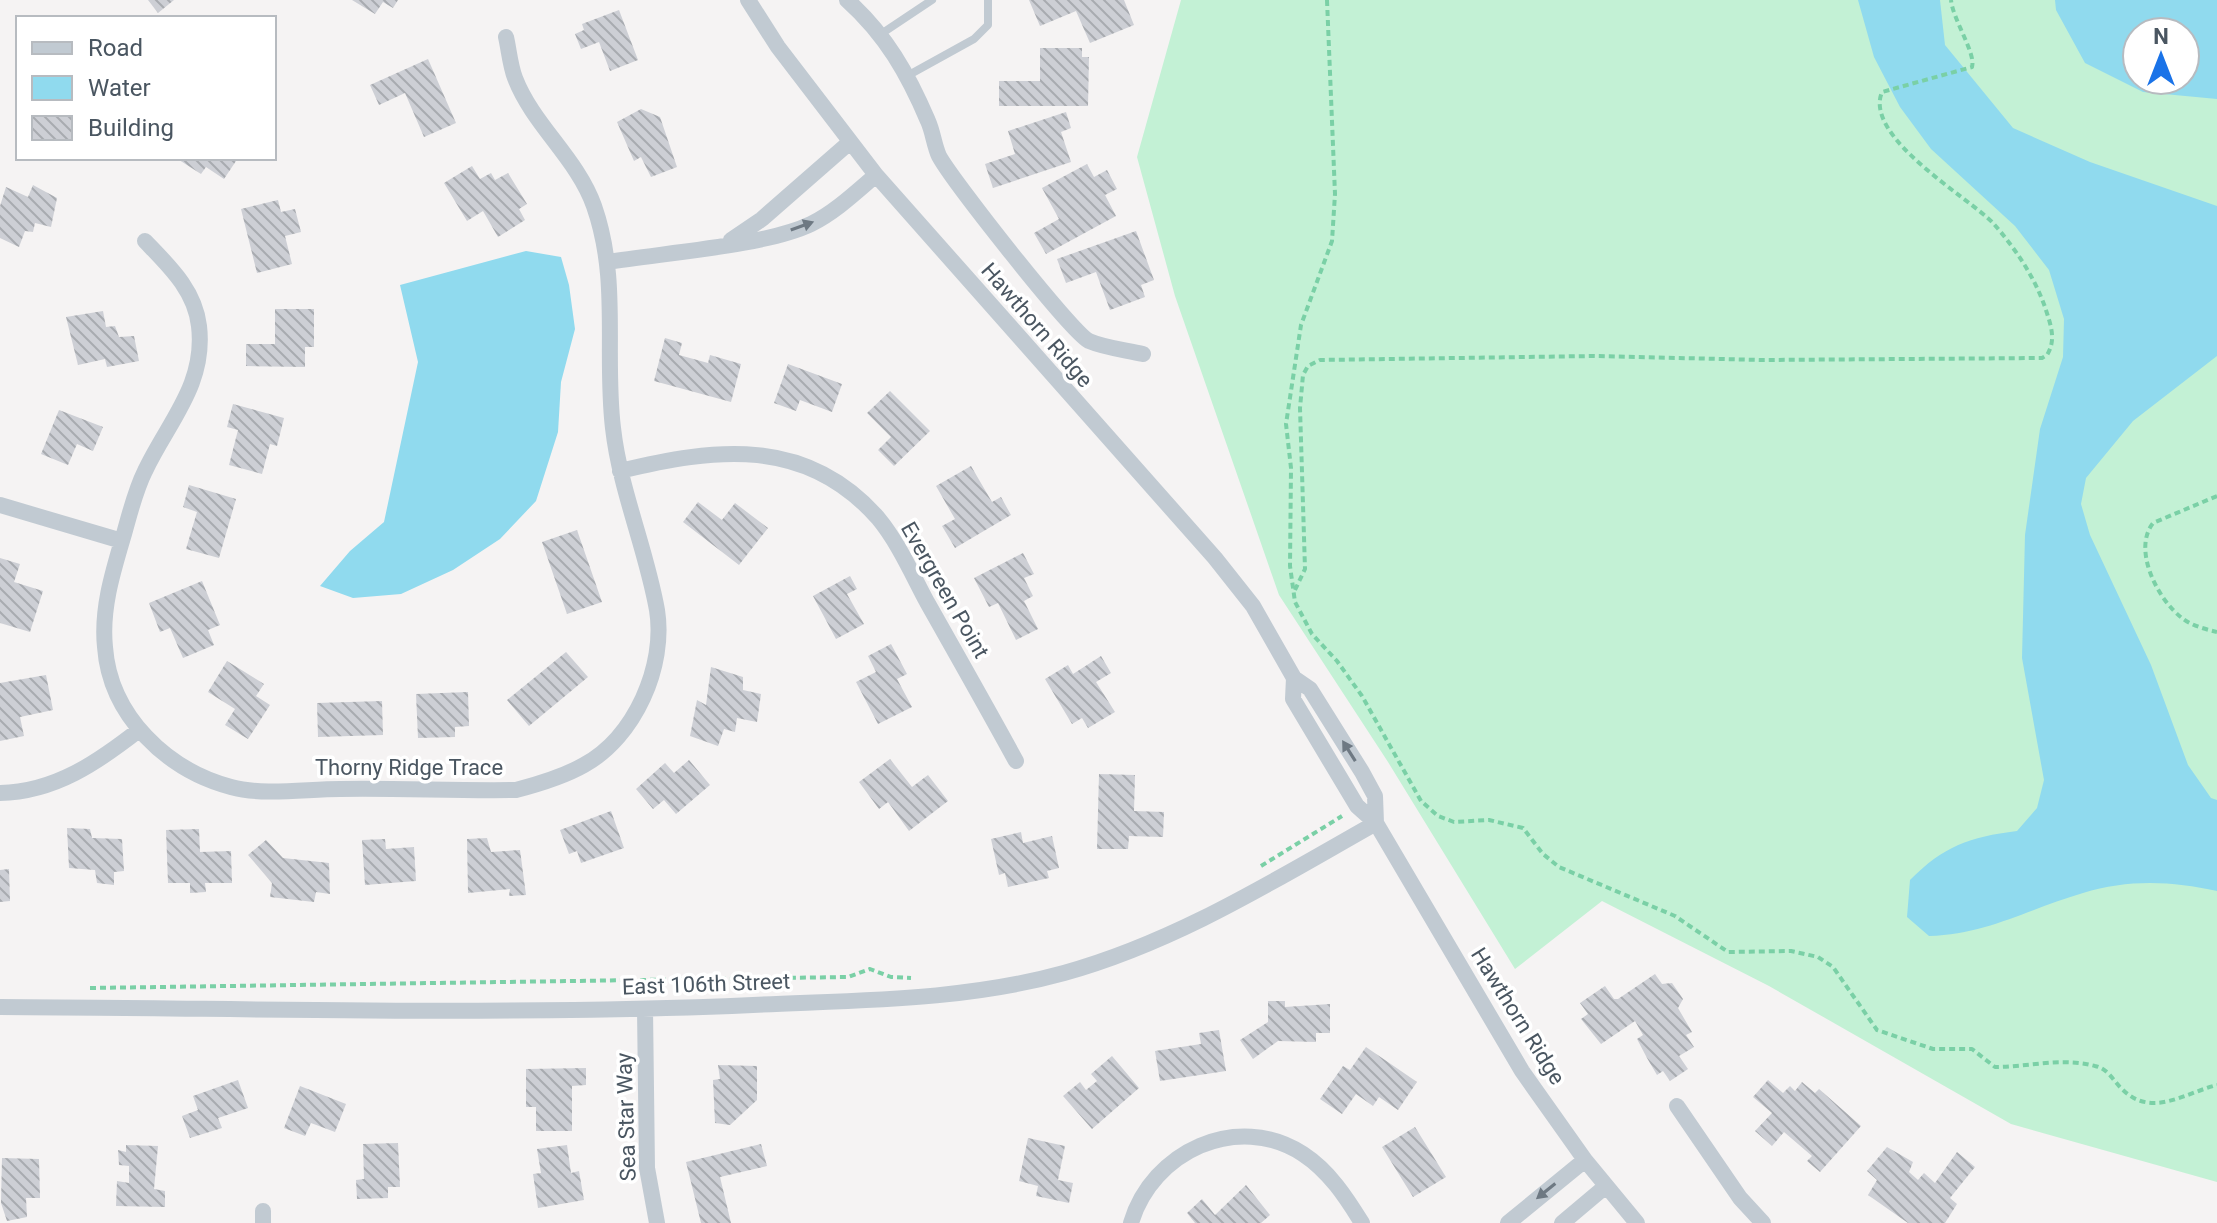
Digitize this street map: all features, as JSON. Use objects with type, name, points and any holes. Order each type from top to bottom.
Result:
[{"type":"street","name":"Hawthorn Ridge","points":[[748,0],[778,47],[876,175],[1215,558],[1253,606],[1294,678],[1293,699],[1357,806],[1376,823],[1522,1071],[1585,1160],[1637,1223]]},
{"type":"street","points":[[847,0],[881,34],[907,76],[930,125],[938,154],[1043,290],[1088,340],[1143,354]]},
{"type":"street","name":"Thorny Ridge Trace","points":[[145,241],[177,274],[192,298],[199,326],[199,352],[191,390],[145,471],[106,604],[105,648],[118,693],[139,730],[160,752],[179,765],[234,788],[516,790],[549,781],[586,764],[611,743],[641,704],[656,658],[657,612],[620,471],[611,410],[612,296],[605,241],[583,180],[515,78],[506,37]]},
{"type":"street","points":[[726,243],[762,219],[850,142]]},
{"type":"street","points":[[608,262],[726,243],[809,225],[841,206],[876,175]]},
{"type":"street","name":"Evergreen Point","points":[[620,471],[706,454],[746,452],[817,469],[850,489],[890,534],[1016,761]]},
{"type":"street","points":[[0,505],[122,541]]},
{"type":"street","points":[[0,793],[37,789],[59,782],[112,752],[139,730]]},
{"type":"street","name":"East 106th Street","points":[[0,1007],[645,1009],[942,995],[996,988],[1061,974],[1148,946],[1197,923],[1376,823]]},
{"type":"street","name":"Sea Star Way","points":[[645,1009],[647,1168],[657,1223]]},
{"type":"street","points":[[1677,1106],[1740,1198],[1763,1223]]},
{"type":"street","points":[[1131,1223],[1148,1186],[1163,1167],[1200,1145],[1239,1137],[1278,1142],[1301,1152],[1328,1175],[1362,1223]]},
{"type":"street","points":[[1508,1223],[1585,1160]]},
{"type":"street","points":[[1562,1223],[1606,1186]]},
{"type":"lane","points":[[881,34],[932,0]]},
{"type":"lane","points":[[907,76],[981,32],[988,25],[988,0]]},
{"type":"path","points":[[1327,0],[1335,194],[1332,241],[1301,325],[1288,401],[1289,543],[1294,592],[1300,615],[1362,696],[1421,801],[1438,816],[1454,822],[1489,820],[1523,828],[1543,854],[1559,867],[1675,916],[1728,952],[1791,951],[1826,961],[1869,1024],[1885,1034],[1933,1049],[1972,1049],[1995,1067],[2037,1061],[2099,1067],[2124,1092],[2150,1104],[2168,1103],[2217,1085]]},
{"type":"path","points":[[1294,592],[1305,569],[1299,447],[1302,384],[1308,366],[1320,360],[1594,356],[1764,360],[2042,358],[2047,355],[2053,339],[2051,327],[2029,272],[1982,212],[1910,155],[1883,115],[1879,101],[1882,92],[1972,67],[1972,53],[1954,18],[1951,0]]},
{"type":"path","points":[[2217,496],[2153,523],[2144,543],[2148,563],[2169,605],[2192,624],[2217,632]]},
{"type":"path","points":[[1256,868],[1343,815]]},
{"type":"path","points":[[77,988],[848,977],[870,969],[891,977],[923,978]]},
{"type":"green space","points":[[1181,0],[2217,0],[2217,1182],[2011,1124],[1769,986],[1602,901],[1515,969],[1388,762],[1279,595],[1175,296],[1137,157]]},
{"type":"water","points":[[1858,0],[1940,0],[1945,45],[2013,128],[2090,162],[2217,206],[2217,356],[2133,421],[2086,478],[2081,504],[2090,535],[2151,665],[2188,765],[2211,798],[2217,800],[2217,891],[2167,884],[2117,885],[2083,893],[1989,926],[1929,936],[1907,917],[1910,880],[1922,868],[1958,845],[1985,836],[2017,831],[2037,808],[2044,780],[2022,658],[2025,535],[2040,429],[2063,357],[2064,319],[2049,270],[2015,226],[1931,149],[1900,107],[1874,57]]},
{"type":"water","points":[[2055,0],[2217,0],[2217,99],[2185,96],[2201,96],[2201,16],[2121,16],[2121,81],[2085,63],[2056,10]]},
{"type":"water","points":[[526,251],[561,257],[569,285],[575,329],[561,382],[558,432],[536,501],[500,539],[453,570],[401,594],[353,598],[320,586],[350,551],[384,522],[418,362],[400,285]]},
{"type":"building","points":[[148,0],[174,0],[158,13]]},
{"type":"building","points":[[352,0],[398,0],[393,8],[383,2],[375,14]]},
{"type":"building","points":[[1029,0],[1124,0],[1134,25],[1090,43],[1076,11],[1040,26]]},
{"type":"building","points":[[619,10],[638,60],[610,71],[599,42],[581,49],[575,34],[584,30],[582,24]]},
{"type":"building","points":[[1040,48],[1082,48],[1082,57],[1089,57],[1088,106],[999,106],[999,81],[1040,81]]},
{"type":"building","points":[[428,59],[456,123],[424,137],[405,93],[379,105],[370,85]]},
{"type":"building","points":[[641,109],[660,117],[677,167],[651,177],[641,157],[634,161],[617,122]]},
{"type":"building","points":[[1066,112],[1071,128],[1061,132],[1071,162],[993,188],[985,164],[1015,154],[1008,131]]},
{"type":"building","points":[[179,160],[237,160],[224,179],[206,167],[201,174]]},
{"type":"building","points":[[1087,164],[1094,177],[1107,170],[1117,189],[1105,195],[1116,216],[1046,254],[1034,233],[1059,219],[1042,188]]},
{"type":"building","points":[[472,166],[480,179],[491,173],[495,180],[508,173],[527,204],[519,209],[525,220],[498,237],[483,211],[467,221],[444,183]]},
{"type":"building","points":[[33,185],[57,198],[51,227],[35,223],[33,232],[25,231],[19,247],[0,238],[0,206],[6,187],[28,197]]},
{"type":"building","points":[[278,200],[281,212],[295,209],[301,232],[285,236],[292,264],[257,273],[241,209]]},
{"type":"building","points":[[1136,231],[1154,280],[1141,285],[1145,297],[1110,310],[1096,272],[1066,283],[1057,259]]},
{"type":"building","points":[[275,309],[314,309],[314,347],[305,347],[305,367],[246,366],[246,344],[275,344]]},
{"type":"building","points":[[103,311],[106,327],[115,326],[119,337],[134,336],[139,361],[107,367],[105,359],[78,365],[66,317]]},
{"type":"building","points":[[665,338],[682,343],[679,355],[708,363],[710,355],[741,364],[731,402],[654,381]]},
{"type":"building","points":[[788,364],[842,384],[832,412],[800,400],[796,411],[774,403]]},
{"type":"building","points":[[890,391],[930,431],[894,466],[878,450],[891,437],[867,413]]},
{"type":"building","points":[[233,404],[284,418],[277,446],[270,444],[262,474],[229,465],[238,430],[227,427]]},
{"type":"building","points":[[59,410],[103,427],[93,451],[77,444],[68,465],[41,454]]},
{"type":"building","points":[[971,466],[992,502],[1001,497],[1011,515],[955,548],[942,526],[955,519],[936,486]]},
{"type":"building","points":[[189,485],[236,499],[219,558],[186,549],[197,512],[183,507]]},
{"type":"building","points":[[698,502],[722,520],[735,503],[768,528],[739,565],[683,522]]},
{"type":"building","points":[[577,530],[602,602],[567,614],[542,542]]},
{"type":"building","points":[[1023,553],[1034,574],[1024,578],[1033,596],[1024,601],[1038,629],[1016,640],[998,603],[989,607],[974,578]]},
{"type":"building","points":[[0,558],[20,564],[14,582],[43,591],[30,632],[0,623]]},
{"type":"building","points":[[850,576],[857,589],[847,594],[864,624],[836,639],[813,596]]},
{"type":"building","points":[[202,581],[220,625],[208,630],[214,645],[183,658],[170,628],[160,632],[149,603]]},
{"type":"building","points":[[891,644],[907,674],[897,679],[912,707],[878,724],[856,682],[876,672],[868,656]]},
{"type":"building","points":[[566,652],[588,677],[529,726],[507,700]]},
{"type":"building","points":[[1101,656],[1111,673],[1096,682],[1115,712],[1088,728],[1082,718],[1072,724],[1045,679],[1068,665],[1073,674]]},
{"type":"building","points":[[227,661],[264,684],[256,696],[270,705],[248,739],[225,725],[235,709],[208,692]]},
{"type":"building","points":[[711,667],[743,677],[743,690],[761,694],[757,722],[737,718],[735,732],[724,729],[718,746],[690,736],[697,700],[706,705]]},
{"type":"building","points":[[46,675],[53,710],[20,717],[24,736],[0,741],[0,683]]},
{"type":"building","points":[[468,692],[469,726],[455,727],[455,737],[418,738],[416,694]]},
{"type":"building","points":[[382,701],[383,735],[318,737],[317,703]]},
{"type":"building","points":[[890,759],[912,787],[928,775],[948,801],[909,831],[888,802],[879,809],[859,782]]},
{"type":"building","points":[[689,760],[710,785],[676,814],[664,800],[653,809],[636,789],[665,763],[674,773]]},
{"type":"building","points":[[1099,774],[1135,775],[1134,811],[1164,812],[1163,837],[1129,836],[1128,849],[1097,849]]},
{"type":"building","points":[[611,811],[624,848],[581,863],[577,851],[569,854],[560,830]]},
{"type":"building","points":[[67,828],[90,829],[92,838],[122,839],[124,871],[114,872],[114,885],[97,883],[95,870],[69,868]]},
{"type":"building","points":[[199,829],[200,852],[231,851],[232,883],[205,883],[206,892],[190,893],[190,883],[168,883],[166,830]]},
{"type":"building","points":[[1021,832],[1023,843],[1052,836],[1059,868],[1047,871],[1049,878],[1008,887],[1005,873],[999,875],[991,839]]},
{"type":"building","points":[[487,838],[491,852],[520,850],[526,895],[509,896],[510,889],[468,893],[467,839]]},
{"type":"building","points":[[385,839],[386,849],[414,847],[416,881],[365,885],[362,840]]},
{"type":"building","points":[[266,840],[283,858],[329,863],[330,894],[316,892],[314,902],[270,897],[272,883],[248,855]]},
{"type":"building","points":[[9,869],[10,901],[0,902],[0,870]]},
{"type":"building","points":[[1655,974],[1662,984],[1672,983],[1683,999],[1678,1008],[1692,1032],[1686,1035],[1694,1047],[1679,1056],[1688,1069],[1670,1081],[1663,1071],[1657,1075],[1647,1058],[1637,1039],[1643,1035],[1635,1021],[1601,1044],[1581,1019],[1588,1014],[1580,1003],[1605,986],[1614,999],[1618,999]]},
{"type":"building","points":[[1268,1001],[1285,1001],[1285,1007],[1330,1004],[1330,1033],[1316,1033],[1316,1042],[1278,1041],[1253,1059],[1240,1040],[1268,1022]]},
{"type":"building","points":[[1219,1030],[1226,1071],[1160,1081],[1155,1051],[1201,1044],[1199,1033]]},
{"type":"building","points":[[1366,1047],[1417,1082],[1398,1110],[1379,1097],[1373,1106],[1356,1094],[1342,1114],[1320,1099],[1343,1066],[1350,1070]]},
{"type":"building","points":[[1112,1056],[1139,1088],[1092,1129],[1063,1096],[1080,1082],[1086,1090],[1097,1081],[1091,1074]]},
{"type":"building","points":[[718,1065],[757,1066],[757,1100],[730,1125],[715,1123],[713,1080],[720,1079]]},
{"type":"building","points":[[586,1068],[586,1085],[572,1086],[572,1131],[536,1131],[536,1107],[526,1107],[526,1069]]},
{"type":"building","points":[[238,1080],[248,1108],[218,1118],[222,1128],[190,1138],[182,1116],[198,1110],[193,1096]]},
{"type":"building","points":[[1768,1080],[1783,1093],[1790,1086],[1795,1091],[1802,1082],[1815,1093],[1819,1089],[1861,1126],[1820,1172],[1807,1161],[1812,1156],[1784,1132],[1772,1146],[1755,1131],[1772,1113],[1753,1097]]},
{"type":"building","points":[[300,1086],[346,1104],[335,1132],[311,1123],[305,1136],[284,1128]]},
{"type":"building","points":[[1415,1127],[1446,1177],[1413,1197],[1382,1147]]},
{"type":"building","points":[[1028,1138],[1065,1146],[1058,1180],[1073,1183],[1069,1203],[1036,1196],[1038,1186],[1019,1181]]},
{"type":"building","points":[[398,1143],[400,1187],[388,1187],[388,1198],[357,1199],[356,1180],[364,1179],[363,1144]]},
{"type":"building","points":[[761,1144],[767,1166],[720,1177],[731,1223],[701,1223],[686,1162]]},
{"type":"building","points":[[126,1145],[158,1146],[154,1189],[165,1191],[165,1207],[116,1206],[117,1181],[129,1183],[129,1166],[119,1165],[118,1150],[126,1152]]},
{"type":"building","points":[[567,1145],[571,1173],[579,1171],[584,1200],[538,1208],[533,1174],[541,1173],[537,1149]]},
{"type":"building","points":[[1887,1147],[1913,1162],[1909,1172],[1918,1180],[1924,1173],[1935,1183],[1957,1152],[1975,1167],[1950,1198],[1957,1204],[1945,1223],[1908,1223],[1868,1195],[1877,1180],[1867,1171]]},
{"type":"building","points":[[2,1158],[39,1159],[40,1198],[26,1198],[27,1217],[7,1221],[1,1203]]},
{"type":"building","points":[[1246,1185],[1270,1215],[1261,1223],[1195,1223],[1187,1213],[1202,1199],[1215,1215]]}]
